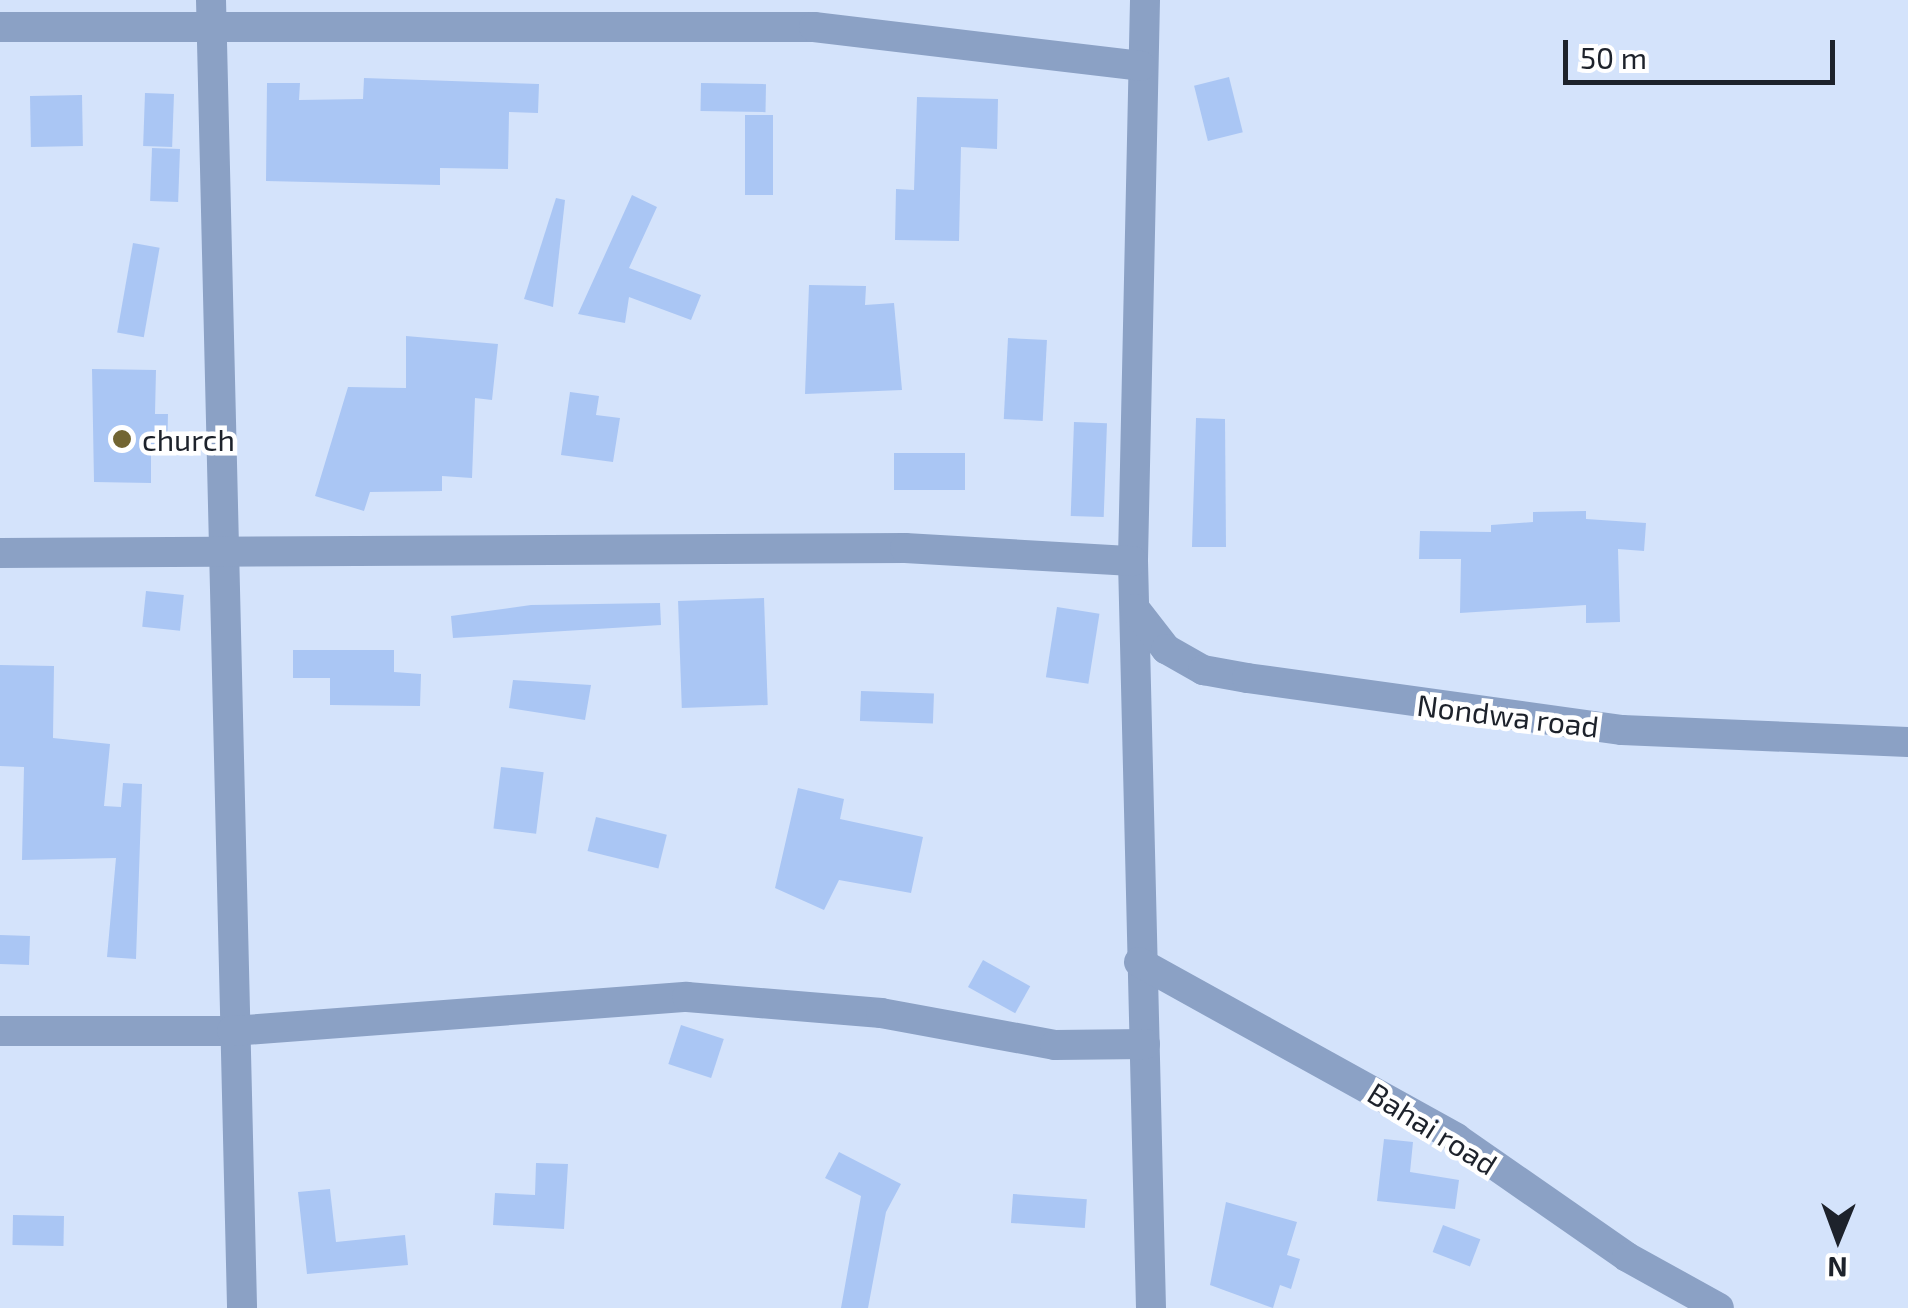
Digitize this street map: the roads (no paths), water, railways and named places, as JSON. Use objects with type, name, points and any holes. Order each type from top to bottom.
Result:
[{"type":"street","points":[[1145,0],[1133,561],[1139,962],[1146,1044],[1152,1308]]},
{"type":"street","points":[[0,28],[212,15],[814,27],[1142,66]]},
{"type":"street","points":[[212,15],[232,1032],[242,1308]]},
{"type":"street","points":[[0,553],[905,548],[1133,561]]},
{"type":"street","name":"Nondwa road","points":[[1135,609],[1166,649],[1203,670],[1247,678],[1622,730],[1908,742]]},
{"type":"street","name":"Bahai road","points":[[1139,962],[1456,1138],[1626,1257],[1720,1308]]},
{"type":"street","points":[[0,1031],[232,1032],[687,996],[881,1013],[1055,1045],[1146,1044]]},
{"type":"place","name":"church","points":[[122,439]]}]
